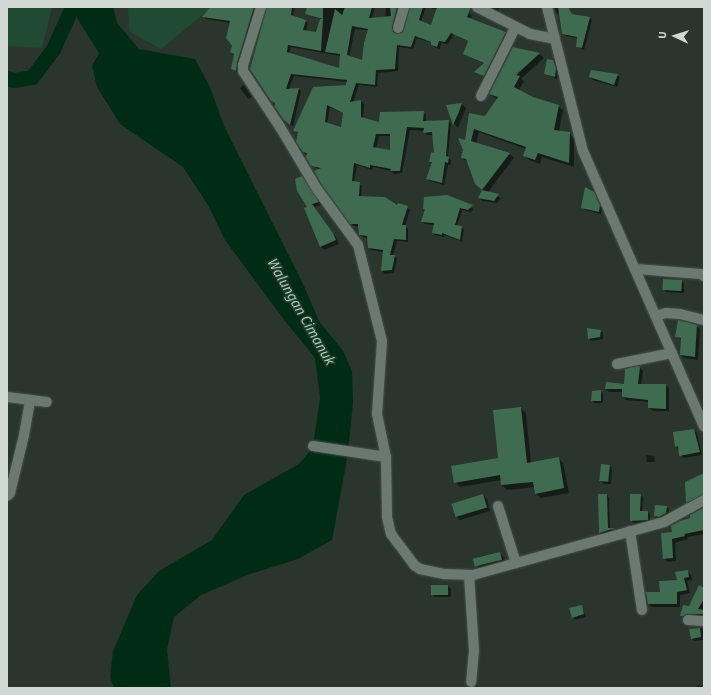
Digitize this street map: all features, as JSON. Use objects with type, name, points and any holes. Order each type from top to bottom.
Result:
[{"type":"street","points":[[261,7],[243,65],[243,71],[280,127],[317,189],[358,245],[382,341],[377,414],[386,457],[387,517],[391,534],[403,552],[417,568],[444,574],[469,575],[664,522],[704,500]]},
{"type":"street","points":[[398,28],[404,7]]},
{"type":"street","points":[[477,7],[515,28],[535,36],[556,39]]},
{"type":"street","points":[[547,7],[584,151],[704,427]]},
{"type":"street","points":[[481,96],[515,28]]},
{"type":"street","points":[[636,269],[701,274],[704,276]]},
{"type":"street","points":[[656,316],[666,313],[680,314],[704,320]]},
{"type":"street","points":[[617,364],[672,353]]},
{"type":"street","points":[[7,397],[47,402]]},
{"type":"street","points":[[7,496],[10,493],[24,435],[30,401]]},
{"type":"street","points":[[313,446],[386,457]]},
{"type":"street","points":[[498,506],[516,563]]},
{"type":"street","points":[[630,531],[642,610]]},
{"type":"street","points":[[469,575],[474,650],[471,682]]},
{"type":"street","points":[[688,620],[704,621]]},
{"type":"shaded area","points":[[7,7],[52,7],[42,48],[7,46]]},
{"type":"shaded area","points":[[128,7],[212,7],[161,49],[129,31]]},
{"type":"water","name":"Walungan Cimanuk","points":[[74,7],[113,7],[117,23],[139,49],[195,59],[210,87],[224,126],[304,286],[319,321],[343,351],[352,371],[353,402],[348,453],[332,540],[298,559],[250,574],[201,595],[174,617],[167,650],[171,688],[114,688],[110,677],[113,651],[137,595],[159,571],[212,540],[244,495],[299,464],[313,447],[320,398],[315,358],[285,321],[225,240],[208,205],[183,167],[120,124],[97,87],[92,66],[99,53],[77,18]]},
{"type":"building","points":[[210,7],[254,7],[237,63],[236,71],[231,69],[234,54],[230,52],[232,46],[226,38],[230,21],[202,17]]},
{"type":"building","points":[[267,7],[292,7],[291,15],[306,20],[303,30],[316,32],[320,19],[323,19],[321,51],[288,45],[287,52],[339,68],[340,54],[325,52],[335,9],[342,15],[345,7],[372,7],[369,18],[391,16],[390,7],[397,7],[392,27],[393,32],[397,34],[402,33],[404,30],[410,7],[423,7],[419,20],[431,25],[437,7],[471,7],[467,17],[506,32],[484,76],[474,72],[484,63],[463,54],[468,41],[451,33],[445,42],[439,41],[437,47],[431,45],[431,42],[415,36],[411,47],[397,45],[395,69],[376,70],[375,85],[356,83],[350,102],[361,100],[361,117],[379,122],[380,112],[424,111],[423,121],[449,120],[446,156],[449,157],[448,163],[445,162],[442,183],[426,179],[432,162],[429,162],[431,152],[434,153],[432,132],[423,133],[424,128],[407,127],[400,171],[390,171],[391,169],[370,165],[370,168],[354,163],[352,181],[360,182],[359,196],[385,197],[397,205],[398,203],[408,206],[402,225],[406,225],[406,240],[394,239],[390,255],[395,255],[392,270],[381,271],[383,250],[368,248],[367,236],[359,235],[358,224],[350,224],[322,185],[314,171],[321,168],[311,166],[306,157],[307,153],[303,152],[296,142],[298,132],[293,131],[313,87],[346,85],[347,80],[291,74],[286,89],[299,88],[290,125],[283,119],[275,107],[275,103],[271,101],[250,69]],"holes":[[[352,26],[368,29],[364,43],[362,60],[347,55]],[[327,105],[343,113],[341,127],[325,122]],[[376,134],[390,134],[390,150],[373,147]]]},
{"type":"building","points":[[307,7],[323,7],[323,19],[305,14]]},
{"type":"building","points":[[558,7],[568,7],[572,14],[590,17],[582,48],[576,47],[577,37],[562,34]]},
{"type":"building","points":[[513,47],[540,53],[516,75],[520,76],[514,87],[533,97],[559,105],[554,130],[570,132],[569,163],[538,153],[535,160],[523,156],[526,147],[474,129],[471,141],[510,153],[482,190],[475,184],[466,159],[461,158],[463,150],[458,138],[465,140],[469,113],[485,116],[498,97],[489,94]]},
{"type":"building","points":[[547,59],[553,60],[556,68],[555,77],[544,74]]},
{"type":"building","points":[[591,70],[618,74],[614,85],[589,77]]},
{"type":"building","points":[[462,103],[458,114],[453,125],[446,105]]},
{"type":"building","points":[[302,176],[319,202],[312,204],[333,233],[336,240],[320,247],[304,208],[307,207],[297,191],[295,179]]},
{"type":"building","points":[[585,187],[594,192],[600,205],[599,212],[581,208]]},
{"type":"building","points":[[482,190],[499,194],[494,201],[478,198]]},
{"type":"building","points":[[447,195],[473,205],[468,210],[460,208],[455,225],[462,226],[460,240],[442,233],[442,235],[432,233],[434,223],[421,222],[425,209],[423,209],[424,197]]},
{"type":"building","points":[[663,279],[682,280],[681,291],[662,290]]},
{"type":"building","points":[[678,320],[697,325],[695,357],[680,355],[681,338],[675,337]]},
{"type":"building","points":[[587,328],[601,330],[600,337],[588,339]]},
{"type":"building","points":[[638,366],[640,367],[638,384],[666,384],[666,409],[648,408],[648,400],[622,397],[622,389],[605,389],[606,382],[624,384],[625,369]]},
{"type":"building","points":[[601,390],[601,401],[591,401],[592,391]]},
{"type":"building","points":[[521,407],[527,463],[559,457],[564,488],[535,494],[533,482],[501,485],[500,475],[454,483],[451,466],[498,458],[493,410]]},
{"type":"building","points":[[694,429],[700,452],[679,456],[678,446],[675,447],[673,432]]},
{"type":"building","points":[[601,464],[610,465],[608,482],[599,481]]},
{"type":"building","points":[[704,473],[704,494],[686,503],[685,482]]},
{"type":"building","points":[[483,494],[487,507],[456,517],[451,504]]},
{"type":"building","points":[[598,494],[607,494],[608,528],[615,528],[599,533]]},
{"type":"building","points":[[630,494],[641,494],[640,511],[648,511],[648,520],[630,521]]},
{"type":"building","points":[[655,505],[667,506],[666,513],[659,517],[654,516]]},
{"type":"building","points":[[703,508],[704,530],[684,534],[685,536],[672,539],[673,558],[663,559],[661,533],[672,532],[671,526],[690,518],[690,515]]},
{"type":"building","points":[[500,552],[502,560],[475,567],[473,559]]},
{"type":"building","points":[[688,570],[689,577],[684,578],[687,590],[677,592],[677,604],[648,604],[646,592],[660,592],[659,581],[677,580],[675,572]]},
{"type":"building","points":[[431,585],[448,585],[448,595],[431,595]]},
{"type":"building","points":[[699,585],[704,588],[704,599],[698,609],[704,610],[703,614],[688,614],[680,616],[683,605],[689,606]]},
{"type":"building","points":[[582,605],[584,614],[572,618],[569,608]]},
{"type":"building","points":[[700,628],[701,637],[691,639],[689,629]]},
{"type":"waterway","points":[[7,78],[14,80],[32,77],[53,49],[72,7]]}]
